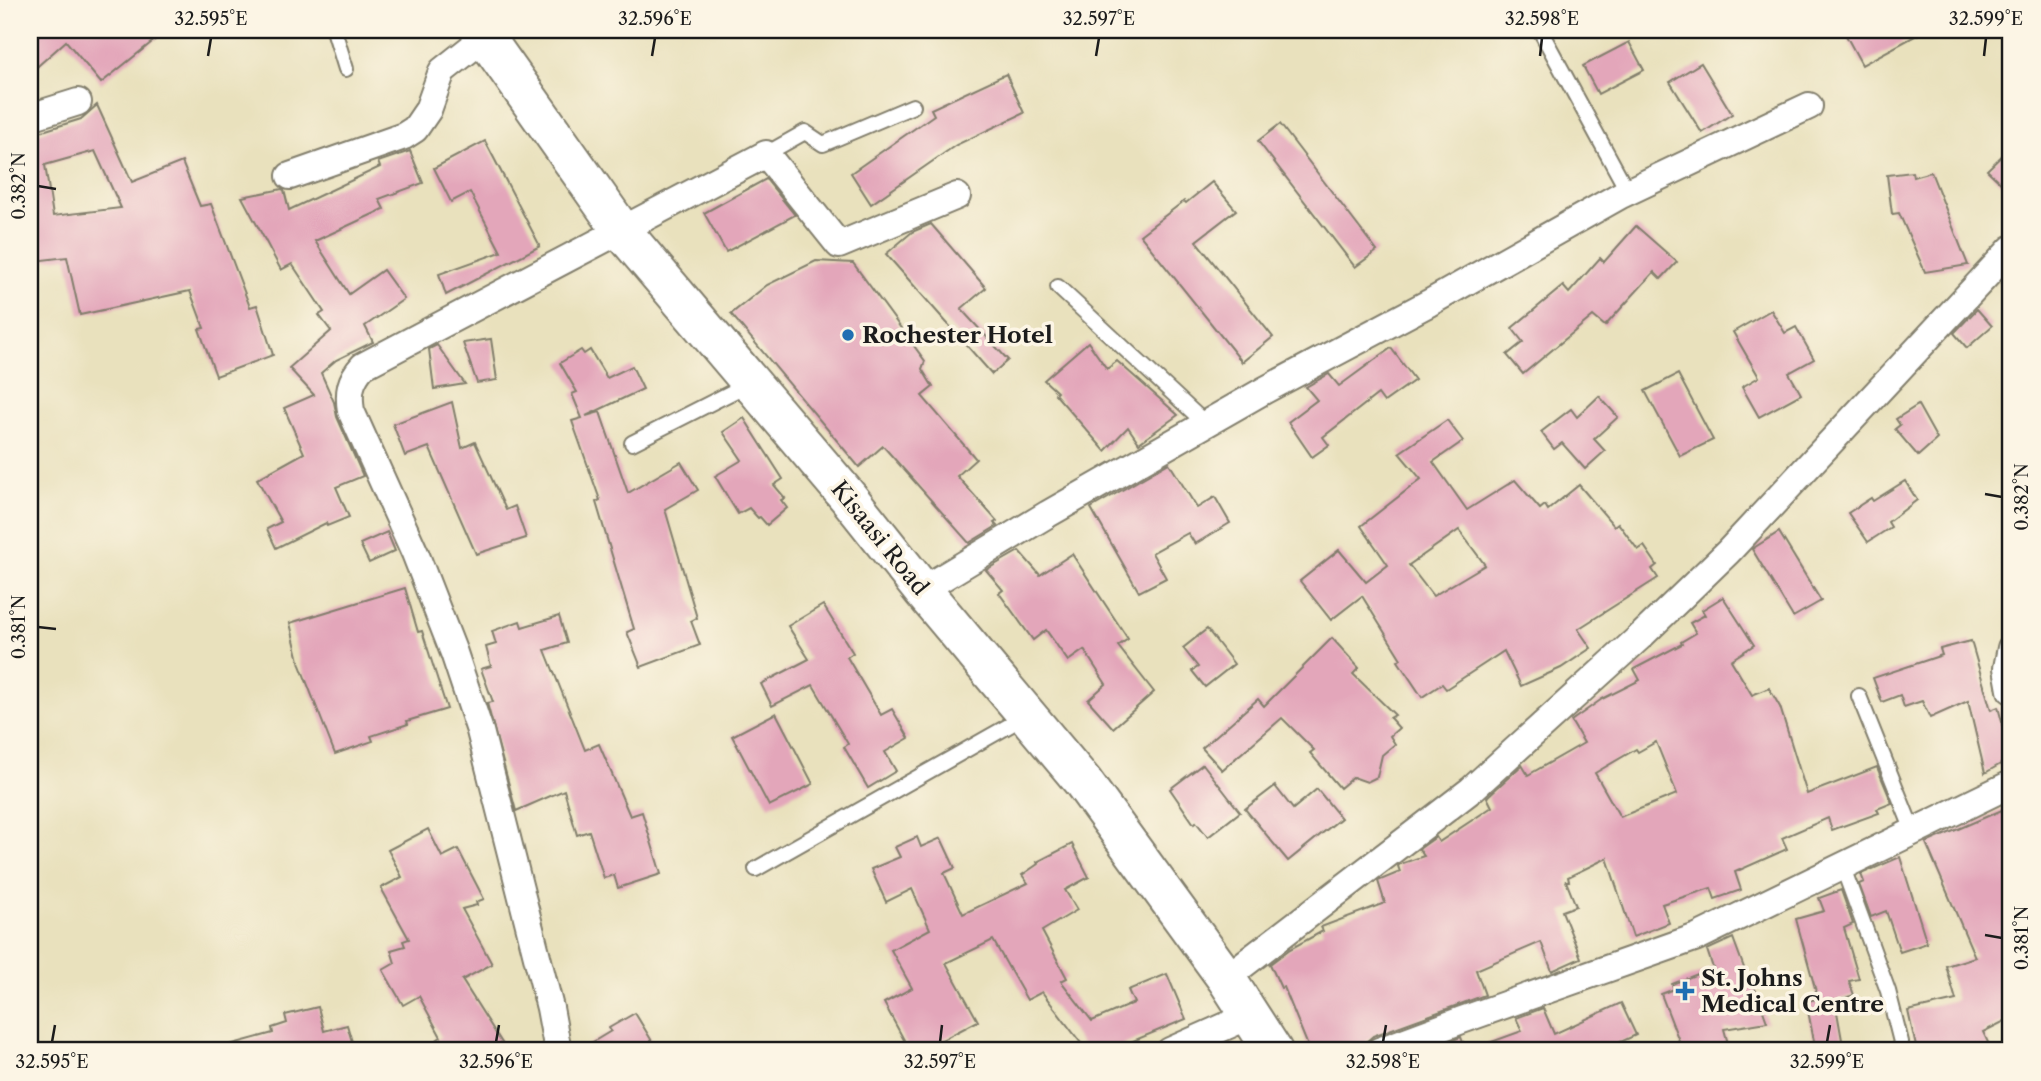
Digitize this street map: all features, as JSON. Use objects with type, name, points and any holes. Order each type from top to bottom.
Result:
[{"type":"main road","name":"Kisaasi Road","points":[[482,33],[622,232],[848,497],[1083,782],[1226,978],[1273,1051]]},
{"type":"street","points":[[290,176],[404,136],[415,129],[428,110],[442,71],[482,33]]},
{"type":"street","points":[[30,117],[78,102]]},
{"type":"street","points":[[922,590],[1206,424],[1628,192],[1809,106]]},
{"type":"street","points":[[558,1051],[550,1008],[480,730],[420,565],[351,411],[349,398],[354,375],[363,366],[766,154],[839,245],[957,195]]},
{"type":"street","points":[[1226,978],[1471,790],[1642,635],[1728,552],[2011,249]]},
{"type":"street","points":[[2011,648],[2007,668],[2011,690]]},
{"type":"street","points":[[1379,1051],[1697,937],[2011,783]]},
{"type":"street","points":[[1170,1051],[1251,1015]]},
{"type":"lane","points":[[334,30],[345,69]]},
{"type":"lane","points":[[1540,30],[1628,192]]},
{"type":"lane","points":[[766,154],[805,132],[823,144],[913,106]]},
{"type":"lane","points":[[1058,287],[1206,424]]},
{"type":"lane","points":[[632,443],[751,382]]},
{"type":"lane","points":[[1859,696],[1913,831]]},
{"type":"lane","points":[[756,870],[1027,715]]},
{"type":"lane","points":[[1842,865],[1888,991],[1901,1042]]},
{"type":"building","points":[[30,30],[167,30],[101,83],[66,41],[30,73]]},
{"type":"building","points":[[1843,30],[1926,30],[1862,65]]},
{"type":"building","points":[[1629,42],[1644,70],[1598,94],[1583,66]]},
{"type":"building","points":[[1701,63],[1732,114],[1702,133],[1670,82]]},
{"type":"building","points":[[1006,74],[1024,113],[956,145],[871,204],[851,173],[934,115],[931,109]]},
{"type":"building","points":[[97,105],[132,182],[182,162],[200,206],[211,204],[250,307],[257,305],[273,355],[216,376],[199,329],[204,328],[190,291],[80,315],[67,257],[34,261],[30,221],[30,135],[81,119]],"holes":[[[95,151],[121,208],[53,216],[45,165]]]},
{"type":"building","points":[[1280,124],[1377,251],[1355,267],[1258,141]]},
{"type":"building","points":[[485,141],[540,246],[446,295],[439,274],[501,252],[470,192],[451,202],[434,168]]},
{"type":"building","points":[[2011,147],[2011,193],[1987,170]]},
{"type":"building","points":[[410,151],[423,183],[379,199],[384,209],[315,241],[349,294],[383,270],[404,299],[365,326],[373,342],[336,360],[321,373],[363,476],[336,487],[349,517],[327,526],[326,523],[276,548],[267,529],[281,522],[257,479],[304,453],[284,408],[314,395],[289,368],[331,331],[319,315],[324,312],[292,264],[281,270],[242,197],[282,189],[289,210],[380,167],[378,162]]},
{"type":"building","points":[[1912,172],[1913,177],[1931,172],[1968,265],[1925,272],[1899,213],[1892,214],[1887,175]]},
{"type":"building","points":[[766,179],[795,215],[726,252],[704,213]]},
{"type":"building","points":[[1212,182],[1236,210],[1196,241],[1273,337],[1242,362],[1140,235]]},
{"type":"building","points":[[931,224],[986,288],[961,309],[1008,360],[992,374],[886,254],[912,232]]},
{"type":"building","points":[[1636,226],[1677,262],[1661,279],[1654,272],[1605,326],[1593,316],[1523,374],[1507,355],[1523,342],[1512,328],[1563,286],[1569,293],[1600,258],[1604,262]]},
{"type":"building","points":[[816,261],[853,263],[925,361],[922,369],[933,387],[922,396],[976,459],[957,476],[997,521],[994,523],[997,526],[969,543],[883,446],[859,467],[731,314],[767,285]]},
{"type":"building","points":[[1977,309],[1992,326],[1967,348],[1954,333]]},
{"type":"building","points":[[1771,310],[1785,333],[1796,327],[1814,359],[1789,373],[1801,394],[1759,417],[1742,387],[1759,377],[1733,332]]},
{"type":"building","points":[[491,339],[497,380],[477,383],[463,343]]},
{"type":"building","points":[[1088,342],[1107,369],[1117,361],[1178,415],[1139,443],[1128,427],[1105,451],[1044,380]]},
{"type":"building","points":[[437,345],[465,384],[434,389],[429,349]]},
{"type":"building","points":[[1391,348],[1415,380],[1384,402],[1378,394],[1323,437],[1329,445],[1312,457],[1288,422],[1317,400],[1306,387],[1329,374],[1339,386]]},
{"type":"building","points":[[581,350],[584,354],[590,350],[607,378],[632,366],[643,389],[586,416],[600,412],[628,493],[681,462],[698,490],[665,509],[697,618],[691,621],[700,645],[641,667],[627,632],[634,629],[596,502],[600,500],[572,421],[582,418],[572,394],[577,392],[560,363]]},
{"type":"building","points":[[1678,374],[1713,440],[1680,456],[1645,391]]},
{"type":"building","points":[[1599,396],[1618,417],[1594,439],[1605,451],[1585,469],[1562,443],[1554,449],[1541,432],[1571,409],[1577,417]]},
{"type":"building","points":[[452,402],[462,448],[475,442],[506,510],[515,506],[526,538],[476,554],[429,447],[405,456],[393,424]]},
{"type":"building","points":[[1918,405],[1937,439],[1918,456],[1895,429],[1900,425],[1896,419]]},
{"type":"building","points":[[744,418],[783,479],[774,485],[785,498],[781,500],[787,508],[767,525],[749,508],[738,514],[715,476],[742,460],[723,432]]},
{"type":"building","points":[[1447,420],[1463,441],[1433,462],[1467,510],[1515,480],[1540,509],[1545,505],[1548,510],[1579,485],[1614,526],[1618,523],[1638,550],[1644,546],[1657,565],[1652,569],[1658,578],[1578,629],[1591,648],[1561,668],[1521,686],[1504,651],[1446,689],[1442,684],[1422,697],[1398,661],[1401,659],[1362,596],[1331,620],[1300,581],[1339,550],[1366,582],[1388,565],[1361,526],[1421,479],[1399,453]],"holes":[[[1459,530],[1485,565],[1433,596],[1409,565]]]},
{"type":"building","points":[[1169,463],[1197,508],[1215,497],[1230,523],[1195,544],[1188,533],[1152,553],[1166,578],[1139,592],[1091,508]]},
{"type":"building","points":[[1905,481],[1917,500],[1888,522],[1891,527],[1868,542],[1848,513]]},
{"type":"building","points":[[387,532],[395,551],[369,563],[360,544]]},
{"type":"building","points":[[1779,532],[1821,601],[1793,617],[1752,549]]},
{"type":"building","points":[[1019,551],[1040,575],[1072,554],[1128,639],[1118,646],[1154,692],[1113,728],[1088,700],[1106,684],[1084,650],[1068,661],[1046,630],[1033,640],[999,593],[1003,590],[986,570]]},
{"type":"building","points":[[405,588],[418,632],[422,631],[447,709],[407,721],[408,724],[371,736],[373,741],[335,754],[300,665],[290,623]]},
{"type":"building","points":[[1723,597],[1754,645],[1731,660],[1752,695],[1769,688],[1780,707],[1807,794],[1877,767],[1892,803],[1877,809],[1879,813],[1832,830],[1828,818],[1782,838],[1787,849],[1735,872],[1741,890],[1715,899],[1711,888],[1662,904],[1669,923],[1633,937],[1607,858],[1568,877],[1569,881],[1566,881],[1576,906],[1562,911],[1581,958],[1552,971],[1541,942],[1476,970],[1485,995],[1373,1036],[1366,1042],[1364,1051],[1310,1051],[1284,987],[1281,988],[1270,964],[1290,949],[1323,931],[1321,927],[1385,903],[1378,881],[1400,872],[1400,864],[1424,856],[1419,849],[1436,837],[1439,842],[1492,807],[1487,797],[1522,765],[1528,775],[1584,743],[1571,721],[1602,699],[1640,680],[1634,669],[1682,644],[1681,642],[1696,633],[1690,623],[1705,615],[1702,610]],"holes":[[[1656,742],[1677,794],[1620,817],[1595,773],[1636,749],[1638,752]]]},
{"type":"building","points":[[823,605],[853,653],[847,657],[881,715],[892,709],[909,738],[885,752],[896,771],[868,788],[844,747],[848,744],[813,685],[772,706],[761,684],[809,659],[788,626]]},
{"type":"building","points":[[559,616],[567,643],[545,650],[585,750],[599,744],[630,816],[642,812],[661,874],[618,888],[614,875],[604,878],[589,831],[577,835],[564,790],[516,811],[487,703],[493,702],[481,669],[491,666],[486,647],[496,644],[492,631],[520,621],[522,627]]},
{"type":"building","points":[[1207,629],[1234,664],[1205,687],[1192,671],[1198,667],[1183,648]]},
{"type":"building","points":[[1332,638],[1359,668],[1353,674],[1395,715],[1390,718],[1399,728],[1390,736],[1395,744],[1382,755],[1377,777],[1367,782],[1353,777],[1340,788],[1310,753],[1314,750],[1282,718],[1222,770],[1202,748],[1258,699],[1264,706]]},
{"type":"building","points":[[1971,641],[1991,710],[1998,707],[2011,755],[2011,758],[1985,773],[1968,701],[1930,718],[1922,701],[1904,707],[1900,695],[1882,702],[1873,678],[1942,655],[1940,649]]},
{"type":"building","points":[[776,713],[813,784],[769,806],[732,736]]},
{"type":"building","points":[[1203,764],[1240,812],[1208,837],[1196,822],[1194,824],[1170,789]]},
{"type":"building","points":[[1275,786],[1293,809],[1317,789],[1341,818],[1288,861],[1245,809]]},
{"type":"building","points":[[2011,806],[2011,1018],[1983,1032],[1992,1051],[1917,1051],[1908,1011],[1956,1000],[1946,966],[1975,957],[1926,843]]},
{"type":"building","points":[[428,829],[442,857],[458,849],[484,899],[476,902],[477,905],[462,909],[492,964],[462,980],[502,1043],[489,1051],[419,1051],[441,1037],[419,996],[403,1005],[383,970],[395,963],[391,950],[405,946],[403,941],[409,939],[381,888],[402,877],[388,850]]},
{"type":"building","points":[[917,837],[921,847],[941,838],[955,868],[944,873],[963,914],[1028,883],[1022,875],[1038,864],[1037,862],[1072,844],[1089,877],[1065,890],[1077,910],[1042,931],[1067,978],[1061,981],[1092,1021],[1134,1003],[1128,990],[1167,974],[1186,1019],[1109,1051],[1087,1051],[1042,992],[1027,1000],[993,940],[946,963],[978,1021],[921,1051],[910,1051],[884,1003],[912,988],[891,950],[930,929],[912,889],[886,902],[871,869],[900,857],[895,847]]},
{"type":"building","points":[[1900,857],[1927,943],[1900,952],[1886,911],[1871,917],[1859,884],[1864,882],[1861,874]]},
{"type":"building","points":[[1841,890],[1853,924],[1844,928],[1859,979],[1849,981],[1854,995],[1835,1001],[1844,1051],[1816,1051],[1806,1001],[1818,999],[1796,919],[1824,911],[1819,898]]},
{"type":"building","points":[[1733,938],[1767,1022],[1724,1029],[1730,1051],[1683,1051],[1661,994],[1674,989],[1672,984],[1713,968],[1707,950]]},
{"type":"building","points":[[1621,1003],[1636,1035],[1601,1051],[1472,1049],[1522,1031],[1516,1018],[1543,1008],[1554,1034]]},
{"type":"building","points":[[318,1007],[324,1031],[347,1025],[353,1045],[332,1051],[230,1051],[229,1045],[273,1033],[272,1028],[287,1023],[285,1015]]},
{"type":"building","points":[[635,1013],[658,1051],[578,1051],[611,1031],[609,1028]]},
{"type":"building","points":[[1461,1037],[1466,1051],[1423,1051]]},
{"type":"place","name":"Rochester Hotel","points":[[848,335]]},
{"type":"place","name":"St. Johns Medical Centre","points":[[1685,991]]}]
